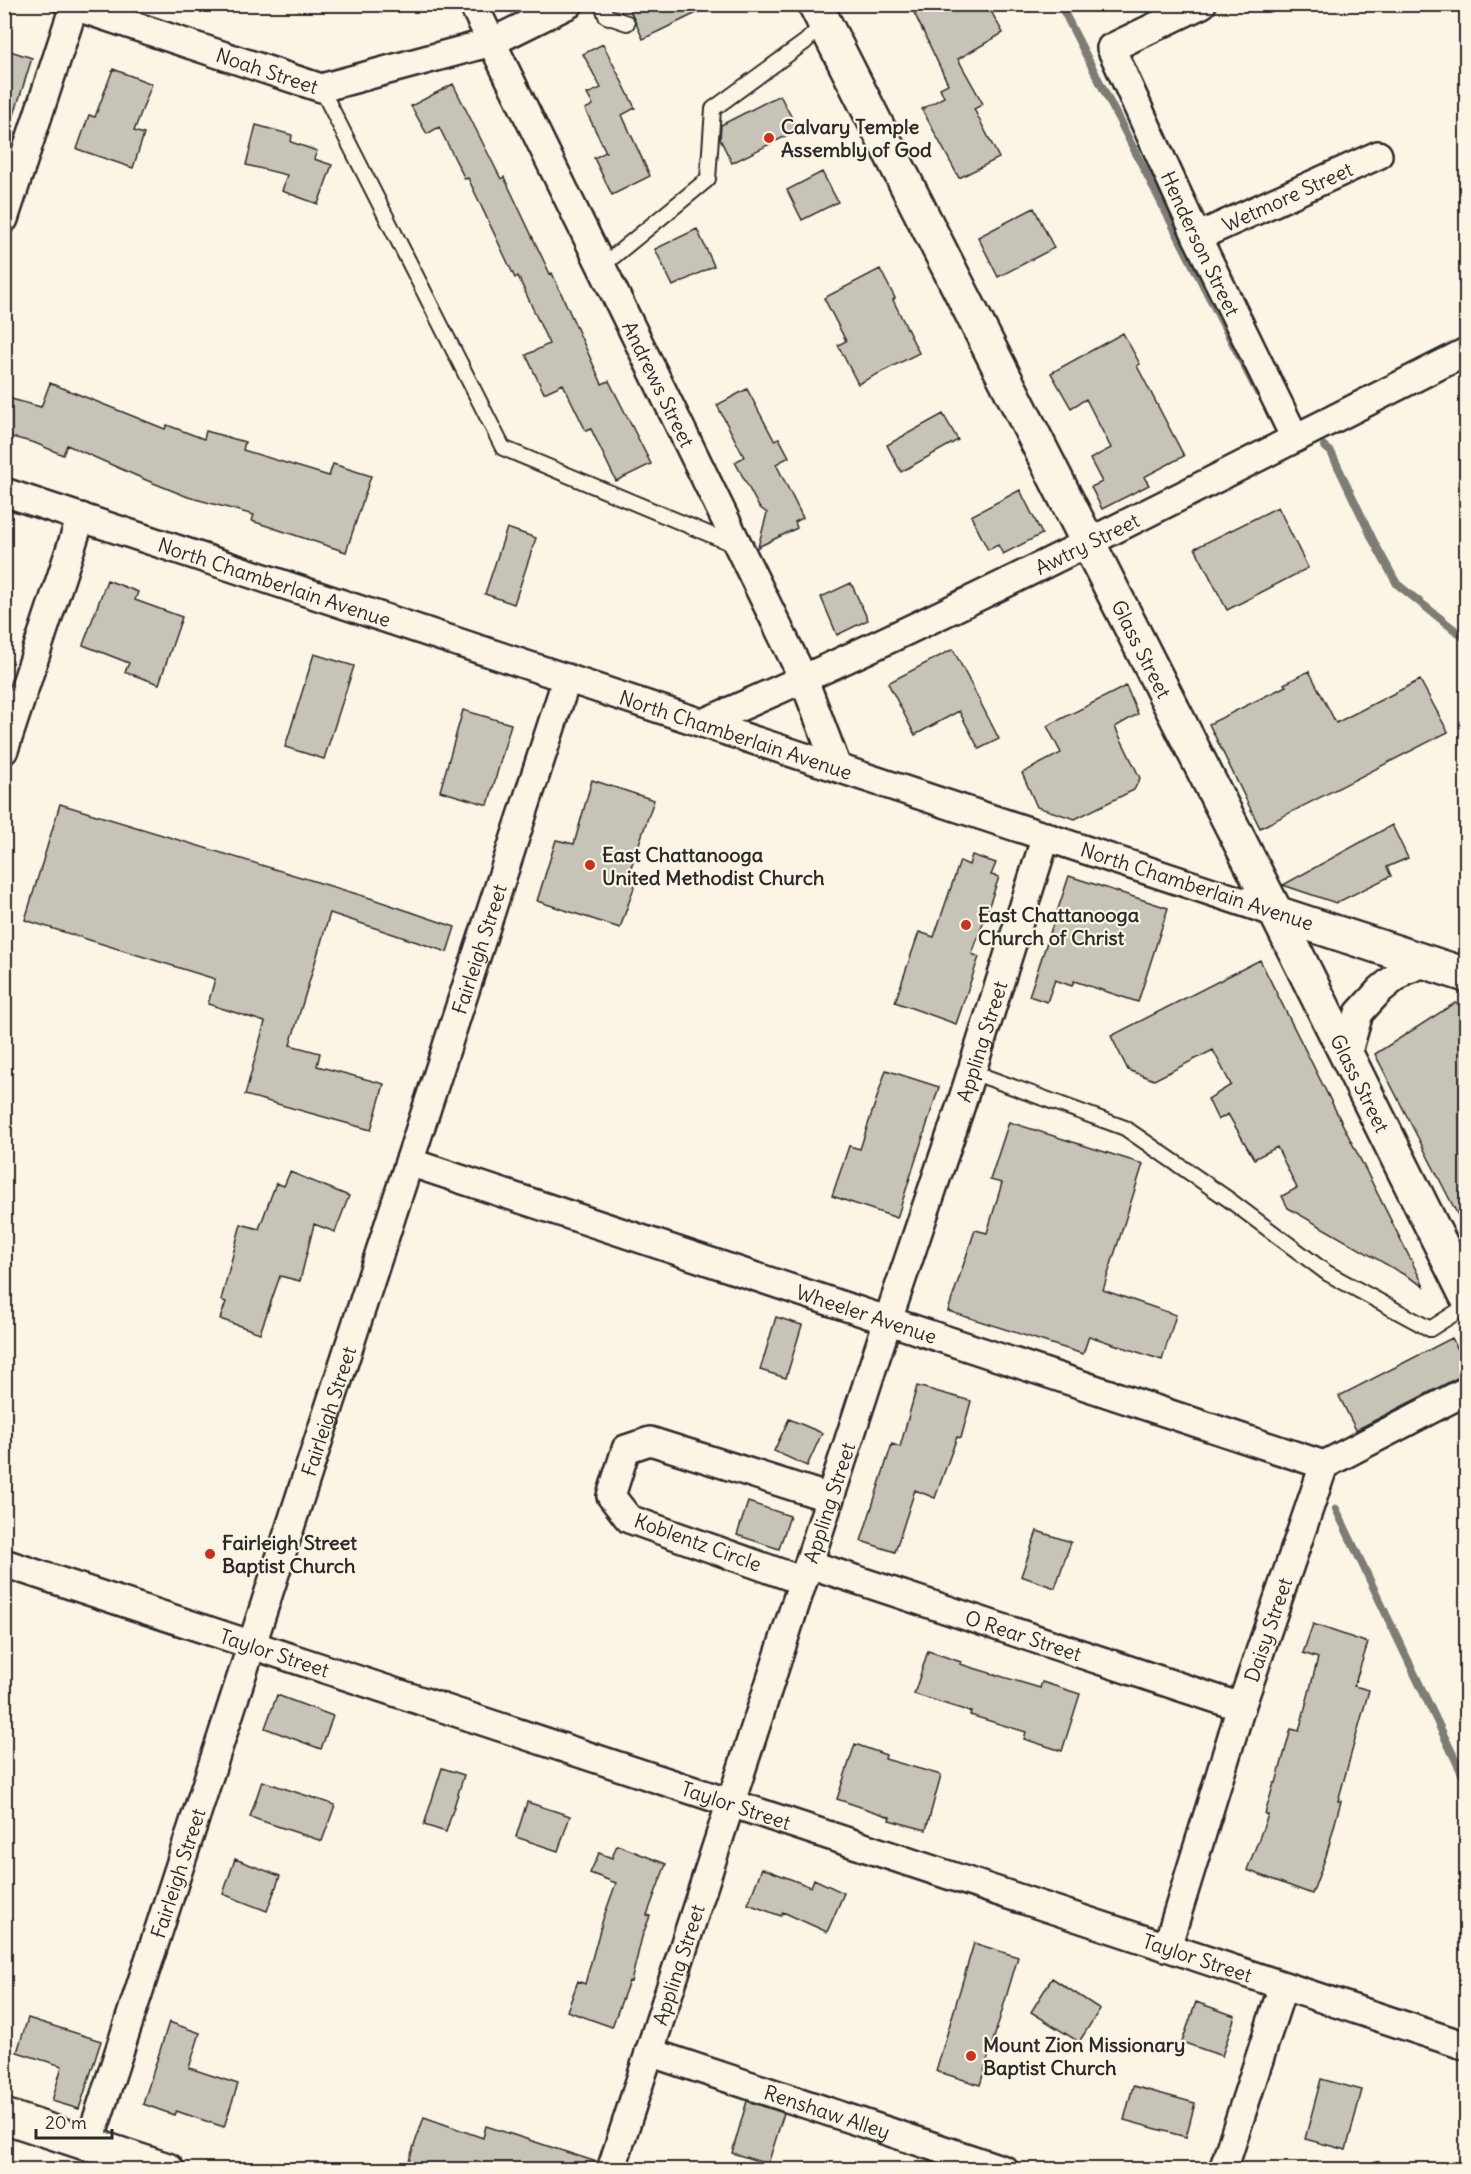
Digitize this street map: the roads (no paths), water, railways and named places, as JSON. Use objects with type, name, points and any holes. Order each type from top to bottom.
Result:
[{"type":"main road","name":"Glass Street","points":[[821,17],[1276,913],[1467,1295]]},
{"type":"main road","name":"North Chamberlain Avenue","points":[[1276,913],[1467,975]]},
{"type":"main road","points":[[4,2116],[88,2144],[127,2163],[167,2169]]},
{"type":"street","name":"Andrews Street","points":[[473,4],[804,680],[837,767]]},
{"type":"street","name":"Noah Street","points":[[71,5],[321,88],[492,42],[569,4]]},
{"type":"street","name":"Henderson Street","points":[[1202,4],[1111,48],[1197,237],[1295,438]]},
{"type":"street","points":[[4,219],[71,5]]},
{"type":"street","name":"Wetmore Street","points":[[1197,237],[1378,155]]},
{"type":"street","name":"Awtry Street","points":[[703,723],[804,680],[1089,544],[1467,352]]},
{"type":"street","name":"North Chamberlain Avenue","points":[[4,492],[1276,913]]},
{"type":"street","points":[[4,750],[81,517]]},
{"type":"street","name":"Fairleigh Street","points":[[88,2144],[567,678]]},
{"type":"street","name":"Appling Street","points":[[610,2169],[888,1320],[972,1072],[1046,836]]},
{"type":"street","points":[[1347,1055],[1359,1013],[1380,990],[1403,971],[1427,962]]},
{"type":"street","name":"Wheeler Avenue","points":[[409,1162],[1324,1465]]},
{"type":"street","points":[[1324,1465],[1467,1391]]},
{"type":"street","name":"Koblentz Circle","points":[[806,1572],[629,1519],[611,1496],[626,1449],[650,1442],[830,1498]]},
{"type":"street","name":"Daisy Street","points":[[1167,1947],[1241,1707],[1324,1465]]},
{"type":"street","name":"Taylor Street","points":[[4,1563],[1467,2046]]},
{"type":"street","name":"O Rear Street","points":[[806,1572],[1241,1707]]},
{"type":"street","points":[[1223,2169],[1283,1986]]},
{"type":"street","name":"Renshaw Alley","points":[[649,2052],[1004,2169]]},
{"type":"lane","points":[[602,4],[606,16],[627,23]]},
{"type":"lane","points":[[602,266],[708,179],[713,109],[805,42],[821,17]]},
{"type":"lane","points":[[321,88],[503,448],[739,547]]},
{"type":"lane","points":[[972,1072],[1125,1128],[1228,1199],[1327,1273],[1430,1329],[1467,1306]]},
{"type":"waterway","points":[[1060,4],[1258,393]]},
{"type":"waterway","points":[[1324,446],[1331,452],[1397,584],[1466,639]]},
{"type":"waterway","points":[[1336,1509],[1466,1782]]},
{"type":"place","name":"Calvary Temple Assembly of God","points":[[769,138]]},
{"type":"place","name":"East Chattanooga United Methodist Church","points":[[590,865]]},
{"type":"place","name":"East Chattanooga Church of Christ","points":[[966,925]]},
{"type":"place","name":"Fairleigh Street Baptist Church","points":[[210,1554]]},
{"type":"place","name":"Mount Zion Missionary Baptist Church","points":[[971,2056]]}]
